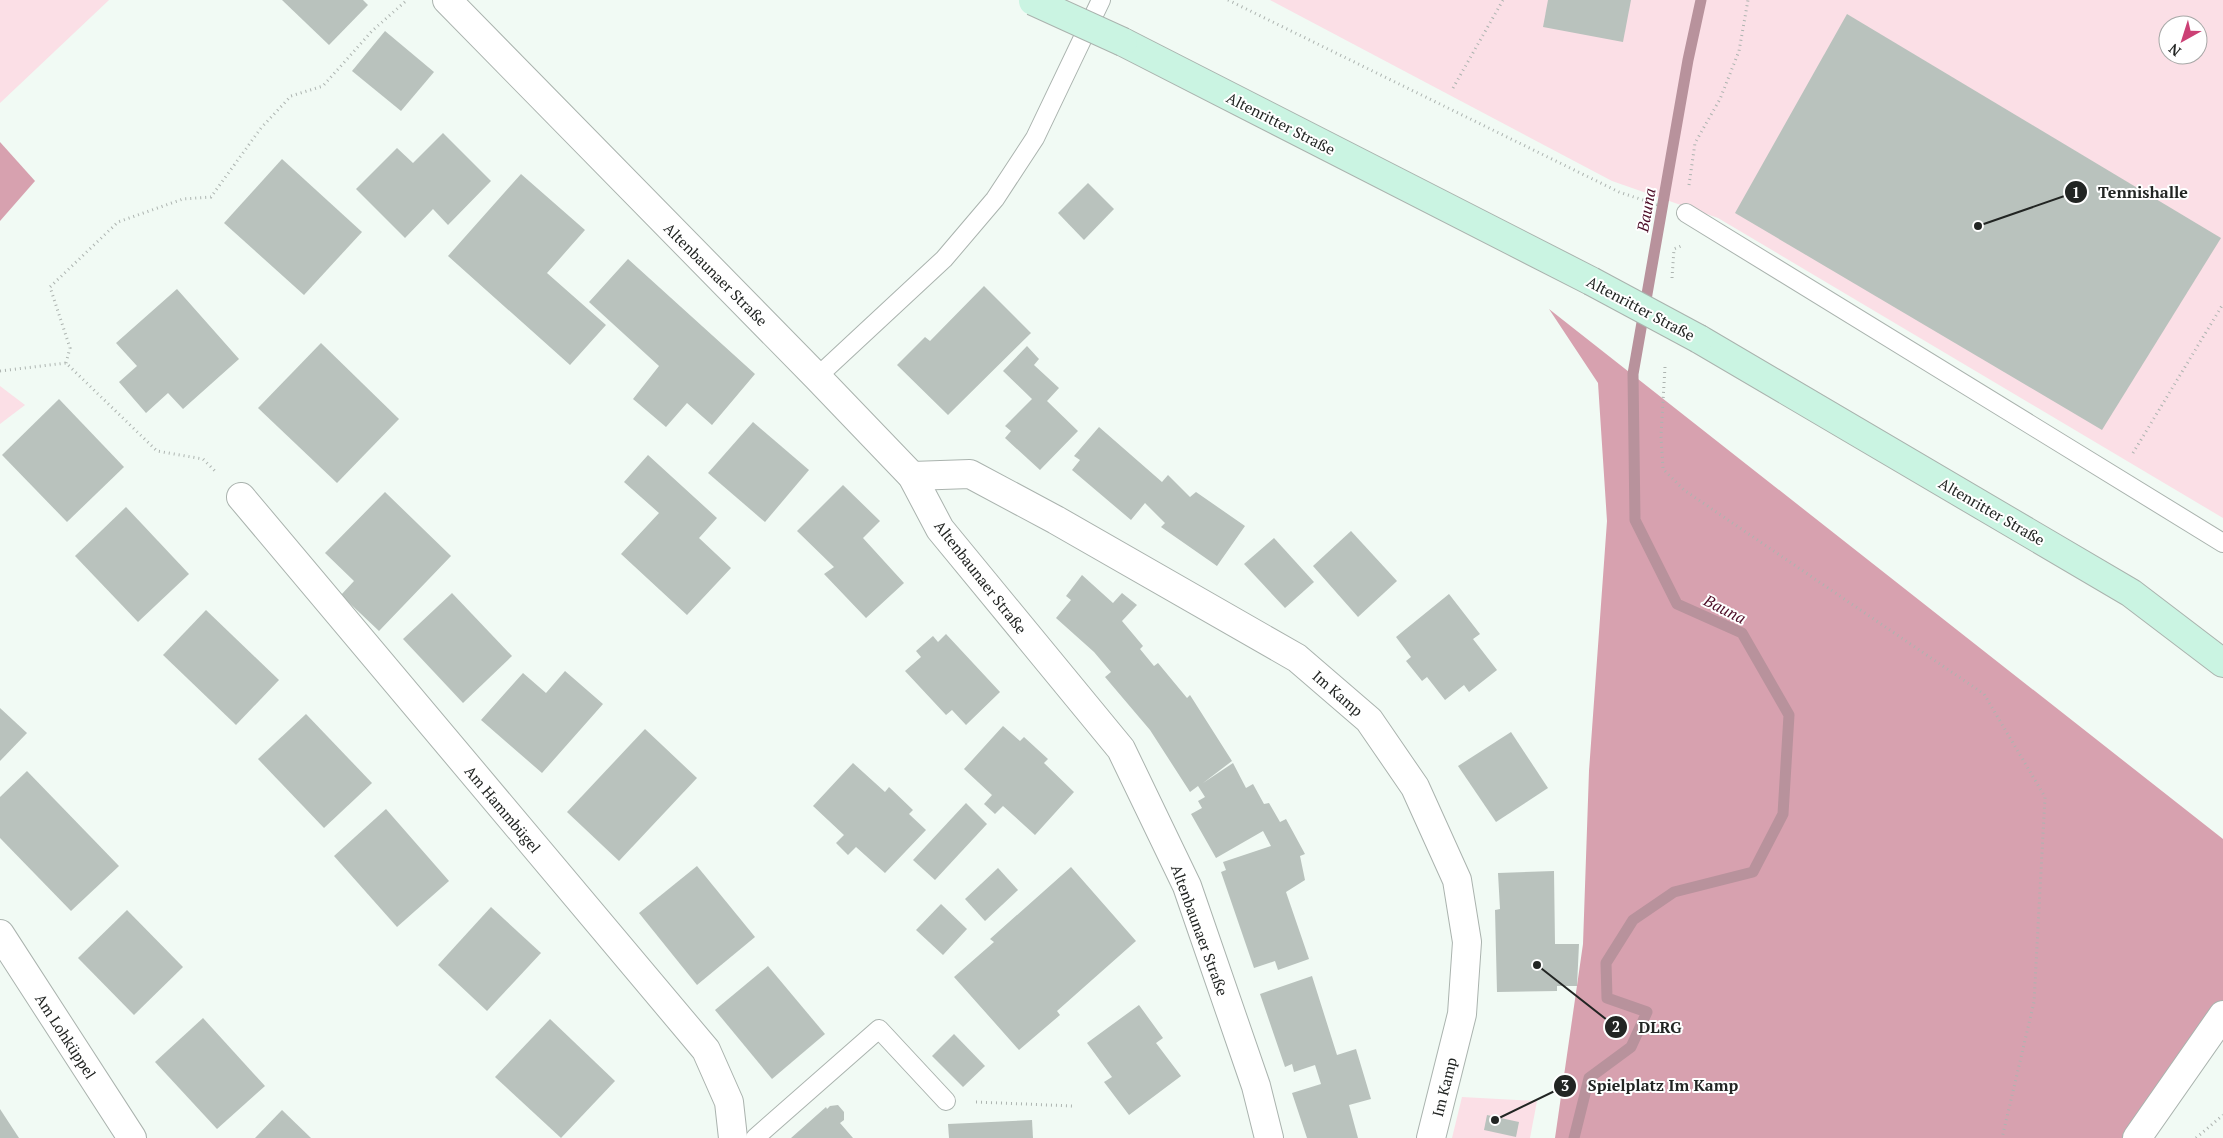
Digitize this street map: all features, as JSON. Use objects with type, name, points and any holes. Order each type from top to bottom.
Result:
[{"type":"main road","name":"Altenritter Straße","points":[[1033,0],[1123,42],[1591,281],[1699,339],[2131,593],[2223,663]]},
{"type":"street","name":"Altenbaunaer Straße","points":[[447,0],[912,476],[940,529],[1121,750],[1187,886],[1256,1086],[1269,1138]]},
{"type":"street","name":"Im Kamp","points":[[912,476],[970,474],[1056,520],[1297,658],[1369,720],[1415,787],[1457,880],[1467,942],[1462,1014],[1431,1138]]},
{"type":"street","name":"Am Hammbügel","points":[[241,497],[706,1050],[729,1102],[732,1138]]},
{"type":"street","name":"Am Lohküppel","points":[[0,934],[132,1138]]},
{"type":"street","points":[[2137,1138],[2223,1015]]},
{"type":"lane","points":[[817,377],[944,259],[995,199],[1035,138],[1101,0]]},
{"type":"lane","points":[[1686,213],[2223,543]]},
{"type":"lane","points":[[755,1138],[879,1028],[946,1101]]},
{"type":"path","points":[[66,363],[70,348],[50,287],[118,222],[183,199],[211,197],[261,128],[291,96],[323,86],[372,31],[407,0]]},
{"type":"path","points":[[1228,0],[1619,192],[1686,213],[1694,143],[1720,99],[1739,51],[1748,0]]},
{"type":"path","points":[[1454,88],[1503,0]]},
{"type":"path","points":[[1672,278],[1674,249],[1680,246]]},
{"type":"path","points":[[2117,479],[2223,304]]},
{"type":"path","points":[[0,371],[66,363]]},
{"type":"path","points":[[66,363],[157,451],[203,460],[241,497]]},
{"type":"path","points":[[1665,367],[1661,436],[1663,469],[1684,490],[1984,694],[2045,797],[2034,1002],[2002,1138]]},
{"type":"path","points":[[946,1101],[1072,1106]]},
{"type":"path","points":[[2196,1138],[2223,1115]]},
{"type":"shaded area","points":[[0,0],[109,0],[0,103]]},
{"type":"shaded area","points":[[1270,0],[2223,0],[2223,518],[1718,218],[1612,181]]},
{"type":"shaded area","points":[[0,142],[35,181],[0,221]]},
{"type":"shaded area","points":[[1549,309],[2223,839],[2223,1015],[2137,1138],[1555,1138],[1583,944],[1589,771],[1607,521],[1598,383]]},
{"type":"shaded area","points":[[0,386],[25,405],[0,424]]},
{"type":"shaded area","points":[[1462,1097],[1537,1101],[1530,1138],[1452,1138]]},
{"type":"building","points":[[282,0],[363,0],[368,5],[329,45]]},
{"type":"building","points":[[1548,0],[1631,0],[1623,42],[1543,27]]},
{"type":"building","points":[[1847,14],[2221,238],[2102,430],[1735,213]]},
{"type":"building","points":[[385,31],[434,72],[401,111],[352,71]]},
{"type":"building","points":[[443,133],[491,181],[448,225],[433,209],[405,238],[356,189],[397,148],[413,163]]},
{"type":"building","points":[[282,159],[362,232],[304,295],[224,223]]},
{"type":"building","points":[[521,174],[585,230],[547,273],[606,325],[570,365],[448,256]]},
{"type":"building","points":[[1088,183],[1114,209],[1084,240],[1058,213]]},
{"type":"building","points":[[628,259],[755,374],[712,425],[687,403],[666,427],[633,399],[659,366],[589,302]]},
{"type":"building","points":[[984,286],[1031,333],[948,415],[897,365],[925,337],[930,341]]},
{"type":"building","points":[[177,289],[239,359],[183,409],[168,393],[146,413],[119,382],[137,366],[116,343]]},
{"type":"building","points":[[321,343],[399,419],[337,483],[258,408]]},
{"type":"building","points":[[1027,346],[1039,359],[1034,365],[1059,388],[1047,401],[1078,431],[1040,470],[1005,438],[1011,431],[1005,426],[1032,399],[1003,371]]},
{"type":"building","points":[[59,399],[124,467],[67,522],[2,455]]},
{"type":"building","points":[[753,422],[809,470],[765,522],[708,473]]},
{"type":"building","points":[[1099,427],[1162,482],[1168,475],[1190,497],[1196,492],[1245,526],[1217,566],[1161,527],[1165,523],[1145,503],[1131,520],[1072,470],[1080,460],[1074,456]]},
{"type":"building","points":[[648,455],[717,518],[699,538],[731,568],[687,615],[621,554],[659,513],[624,482]]},
{"type":"building","points":[[843,485],[880,521],[863,538],[904,583],[866,618],[824,574],[834,567],[797,531]]},
{"type":"building","points":[[385,492],[451,556],[379,631],[341,595],[354,581],[325,553]]},
{"type":"building","points":[[126,507],[189,574],[138,622],[75,556]]},
{"type":"building","points":[[1351,531],[1397,581],[1358,617],[1313,566]]},
{"type":"building","points":[[1274,538],[1314,582],[1285,608],[1244,564]]},
{"type":"building","points":[[1082,575],[1113,603],[1122,593],[1137,605],[1122,621],[1143,646],[1140,649],[1154,666],[1158,663],[1187,698],[1190,695],[1232,761],[1203,783],[1233,763],[1246,788],[1253,784],[1264,804],[1269,803],[1280,822],[1286,819],[1305,854],[1300,856],[1305,880],[1286,892],[1309,959],[1278,970],[1275,961],[1254,968],[1221,872],[1226,870],[1223,862],[1271,846],[1263,831],[1216,858],[1191,814],[1202,808],[1198,801],[1205,797],[1198,786],[1190,792],[1150,730],[1105,677],[1111,672],[1094,652],[1056,618],[1071,600],[1066,596]]},
{"type":"building","points":[[452,593],[512,656],[463,703],[403,639]]},
{"type":"building","points":[[1449,594],[1480,634],[1473,639],[1497,670],[1469,692],[1464,685],[1445,700],[1427,677],[1422,681],[1406,661],[1411,657],[1396,637]]},
{"type":"building","points":[[206,610],[279,680],[236,725],[163,655]]},
{"type":"building","points":[[946,634],[1000,692],[966,725],[952,710],[946,715],[905,671],[921,657],[916,651],[933,636],[938,642]]},
{"type":"building","points":[[565,671],[603,704],[542,773],[481,720],[523,673],[546,693]]},
{"type":"building","points":[[0,708],[27,733],[0,761]]},
{"type":"building","points":[[306,714],[372,783],[324,828],[258,759]]},
{"type":"building","points":[[1003,726],[1020,741],[1024,737],[1048,759],[1044,763],[1074,792],[1035,835],[1003,806],[995,814],[984,804],[992,795],[964,769]]},
{"type":"building","points":[[645,729],[697,778],[619,861],[567,812]]},
{"type":"building","points":[[1511,732],[1548,788],[1496,822],[1458,766]]},
{"type":"building","points":[[853,763],[885,792],[889,787],[913,810],[909,814],[926,830],[885,873],[856,847],[848,855],[836,843],[844,835],[813,806]]},
{"type":"building","points":[[27,771],[119,866],[71,911],[0,838],[0,797]]},
{"type":"building","points":[[966,803],[987,824],[935,880],[913,860]]},
{"type":"building","points":[[386,809],[449,881],[397,927],[334,856]]},
{"type":"building","points":[[697,866],[755,937],[697,985],[639,913]]},
{"type":"building","points":[[1071,867],[1136,941],[1057,1011],[1060,1015],[1019,1050],[954,977],[994,942],[990,939]]},
{"type":"building","points":[[998,868],[1018,890],[985,921],[965,899]]},
{"type":"building","points":[[1554,871],[1555,944],[1579,944],[1577,986],[1557,986],[1557,991],[1497,992],[1495,910],[1500,909],[1498,873]]},
{"type":"building","points":[[941,904],[967,929],[943,955],[916,930]]},
{"type":"building","points":[[491,907],[541,953],[487,1011],[438,965]]},
{"type":"building","points":[[127,910],[183,967],[134,1015],[78,958]]},
{"type":"building","points":[[768,966],[825,1034],[772,1079],[715,1010]]},
{"type":"building","points":[[1312,976],[1337,1055],[1356,1049],[1371,1099],[1349,1105],[1358,1138],[1307,1138],[1292,1093],[1321,1084],[1315,1065],[1294,1072],[1292,1064],[1285,1067],[1260,994]]},
{"type":"building","points":[[1139,1005],[1163,1038],[1156,1043],[1181,1076],[1129,1115],[1104,1082],[1112,1077],[1087,1043]]},
{"type":"building","points":[[203,1018],[265,1086],[217,1129],[155,1062]]},
{"type":"building","points":[[550,1019],[615,1081],[561,1138],[495,1077]]},
{"type":"building","points":[[954,1034],[985,1066],[963,1087],[932,1056]]},
{"type":"building","points":[[838,1105],[844,1112],[844,1120],[840,1123],[853,1138],[791,1138],[826,1107],[827,1109],[830,1106]]},
{"type":"building","points":[[0,1109],[19,1138],[0,1138]]},
{"type":"building","points":[[282,1110],[311,1138],[255,1138]]},
{"type":"building","points":[[1487,1115],[1519,1122],[1516,1137],[1484,1130]]},
{"type":"building","points":[[1032,1120],[1033,1138],[949,1138],[948,1124]]},
{"type":"waterway","name":"Bauna","points":[[1574,1138],[1589,1078],[1631,1047],[1647,1012],[1607,998],[1606,963],[1633,920],[1674,892],[1753,872],[1783,814],[1789,715],[1742,633],[1677,604],[1635,520],[1633,374],[1688,60],[1701,0]]},
{"type":"place","name":"Tennishalle","points":[[1978,226]]},
{"type":"place","name":"DLRG","points":[[1537,965]]},
{"type":"place","name":"Spielplatz Im Kamp","points":[[1495,1120]]}]
